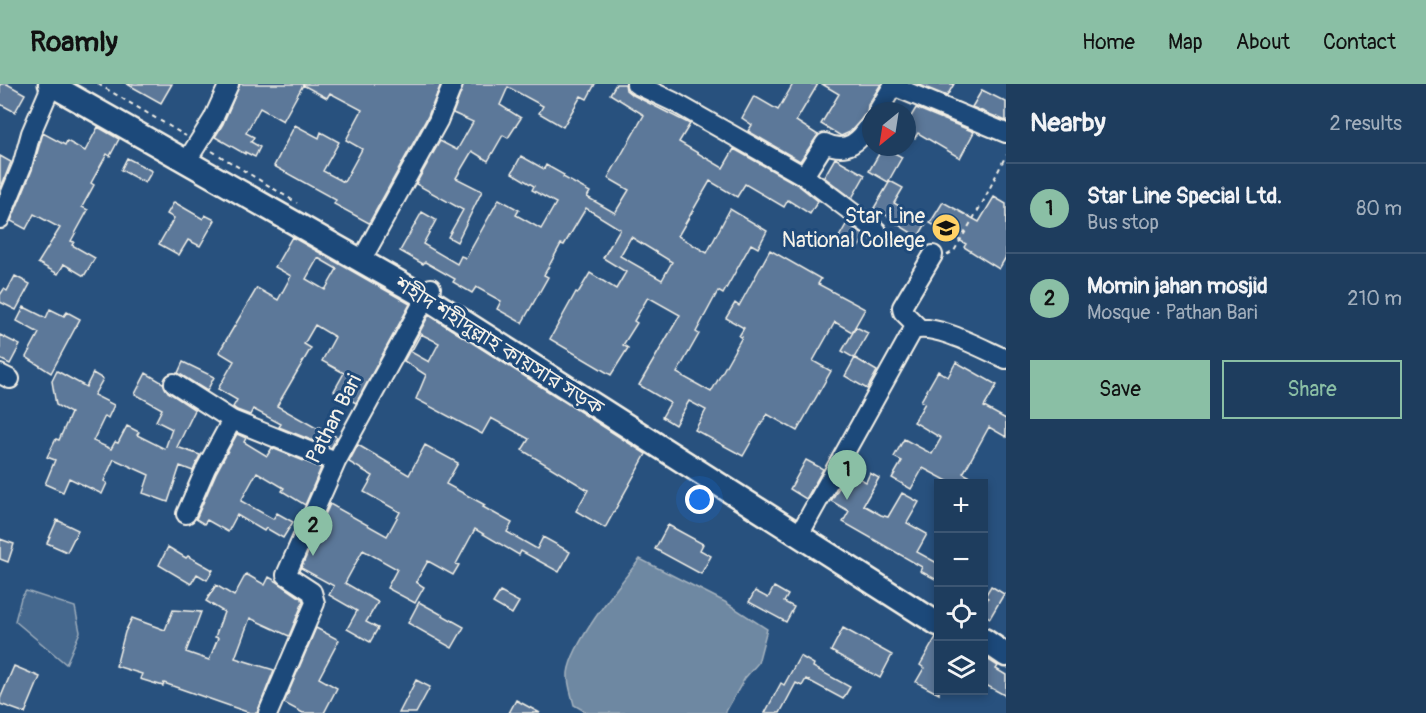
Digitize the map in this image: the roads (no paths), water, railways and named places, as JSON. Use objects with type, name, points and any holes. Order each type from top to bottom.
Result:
[{"type":"main road","name":"শহীদ শহীদুল্লাহ কায়সার সড়ক","points":[[51,84],[428,293],[934,609]]},
{"type":"main road","name":"শহীদ শহীদুল্লাহ কায়সার সড়ক","points":[[78,84],[366,252],[934,621]]},
{"type":"main road","points":[[986,641],[1006,654]]},
{"type":"main road","points":[[988,656],[1006,667]]},
{"type":"street","points":[[0,219],[22,166],[31,134],[51,84]]},
{"type":"street","points":[[193,151],[213,119],[229,84]]},
{"type":"street","points":[[366,252],[438,121],[453,84]]},
{"type":"street","points":[[636,84],[674,102],[804,176],[877,231]]},
{"type":"street","points":[[883,102],[893,86],[1006,133]]},
{"type":"street","points":[[804,176],[825,143],[839,148],[857,142],[862,135]]},
{"type":"street","points":[[919,328],[903,312],[902,307],[933,255]]},
{"type":"street","name":"Pathan Bari","points":[[268,713],[315,603],[312,592],[286,575],[336,462],[428,293]]},
{"type":"street","points":[[804,526],[913,330],[924,327],[937,330],[1006,358]]},
{"type":"street","points":[[174,383],[232,420],[336,462]]},
{"type":"street","points":[[186,514],[206,468],[232,420]]},
{"type":"place","name":"Star Line National College","points":[[946,228]]},
{"type":"place","name":"Star Line Special Ltd.","points":[[847,500]]},
{"type":"place","name":"Momin jahan mosjid","points":[[313,556]]}]
